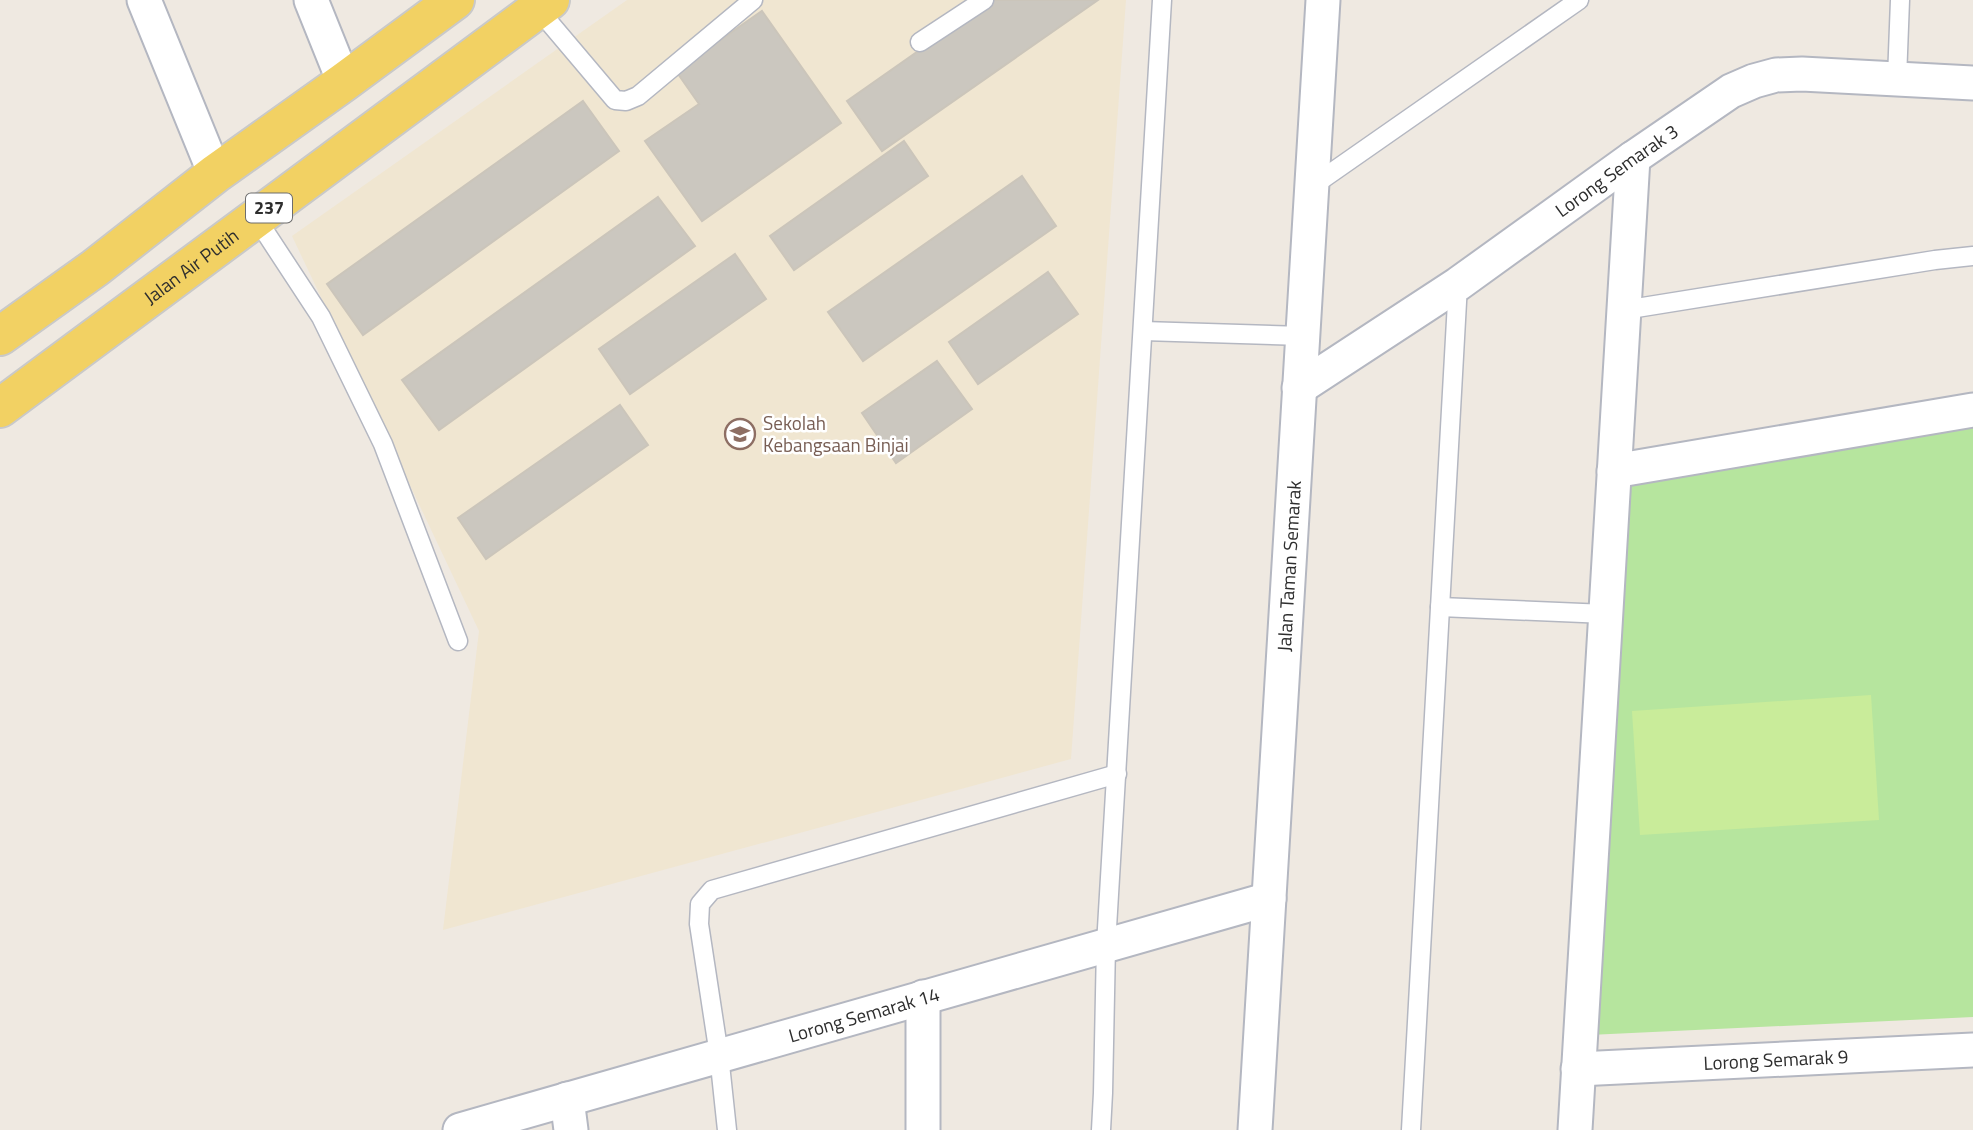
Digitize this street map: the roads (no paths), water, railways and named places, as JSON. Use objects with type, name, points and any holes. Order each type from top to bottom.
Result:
[{"type":"main road","points":[[0,337],[95,268],[215,174],[455,0]]},
{"type":"main road","name":"Jalan Air Putih","points":[[0,408],[544,4]]},
{"type":"street","points":[[144,0],[215,174]]},
{"type":"street","points":[[311,0],[344,82]]},
{"type":"street","name":"Jalan Taman Semarak","points":[[1255,1130],[1324,1]]},
{"type":"street","name":"Lorong Semarak 3","points":[[1299,388],[1458,284],[1731,91],[1776,75],[1802,74],[1973,83]]},
{"type":"street","points":[[1575,1130],[1633,158]]},
{"type":"street","points":[[1614,471],[1973,410]]},
{"type":"street","name":"Lorong Semarak 14","points":[[460,1130],[569,1114],[719,1055],[1269,899]]},
{"type":"street","points":[[923,997],[923,1130]]},
{"type":"street","name":"Lorong Semarak 9","points":[[1578,1069],[1973,1050]]},
{"type":"lane","points":[[544,4],[615,100],[626,101],[638,96],[754,0]]},
{"type":"lane","points":[[920,42],[984,0]]},
{"type":"lane","points":[[1101,1130],[1106,945],[1162,0]]},
{"type":"lane","points":[[1311,187],[1579,0]]},
{"type":"lane","points":[[1897,79],[1900,0]]},
{"type":"lane","points":[[256,218],[321,317],[383,444],[458,641]]},
{"type":"lane","points":[[1624,310],[1973,256]]},
{"type":"lane","points":[[1411,1130],[1458,284]]},
{"type":"lane","points":[[1143,331],[1303,336]]},
{"type":"lane","points":[[1440,607],[1606,614]]},
{"type":"lane","points":[[727,1130],[719,1055],[699,924],[700,904],[712,890],[1117,774]]},
{"type":"place","name":"Sekolah Kebangsaan Binjai","points":[[740,434]]}]
